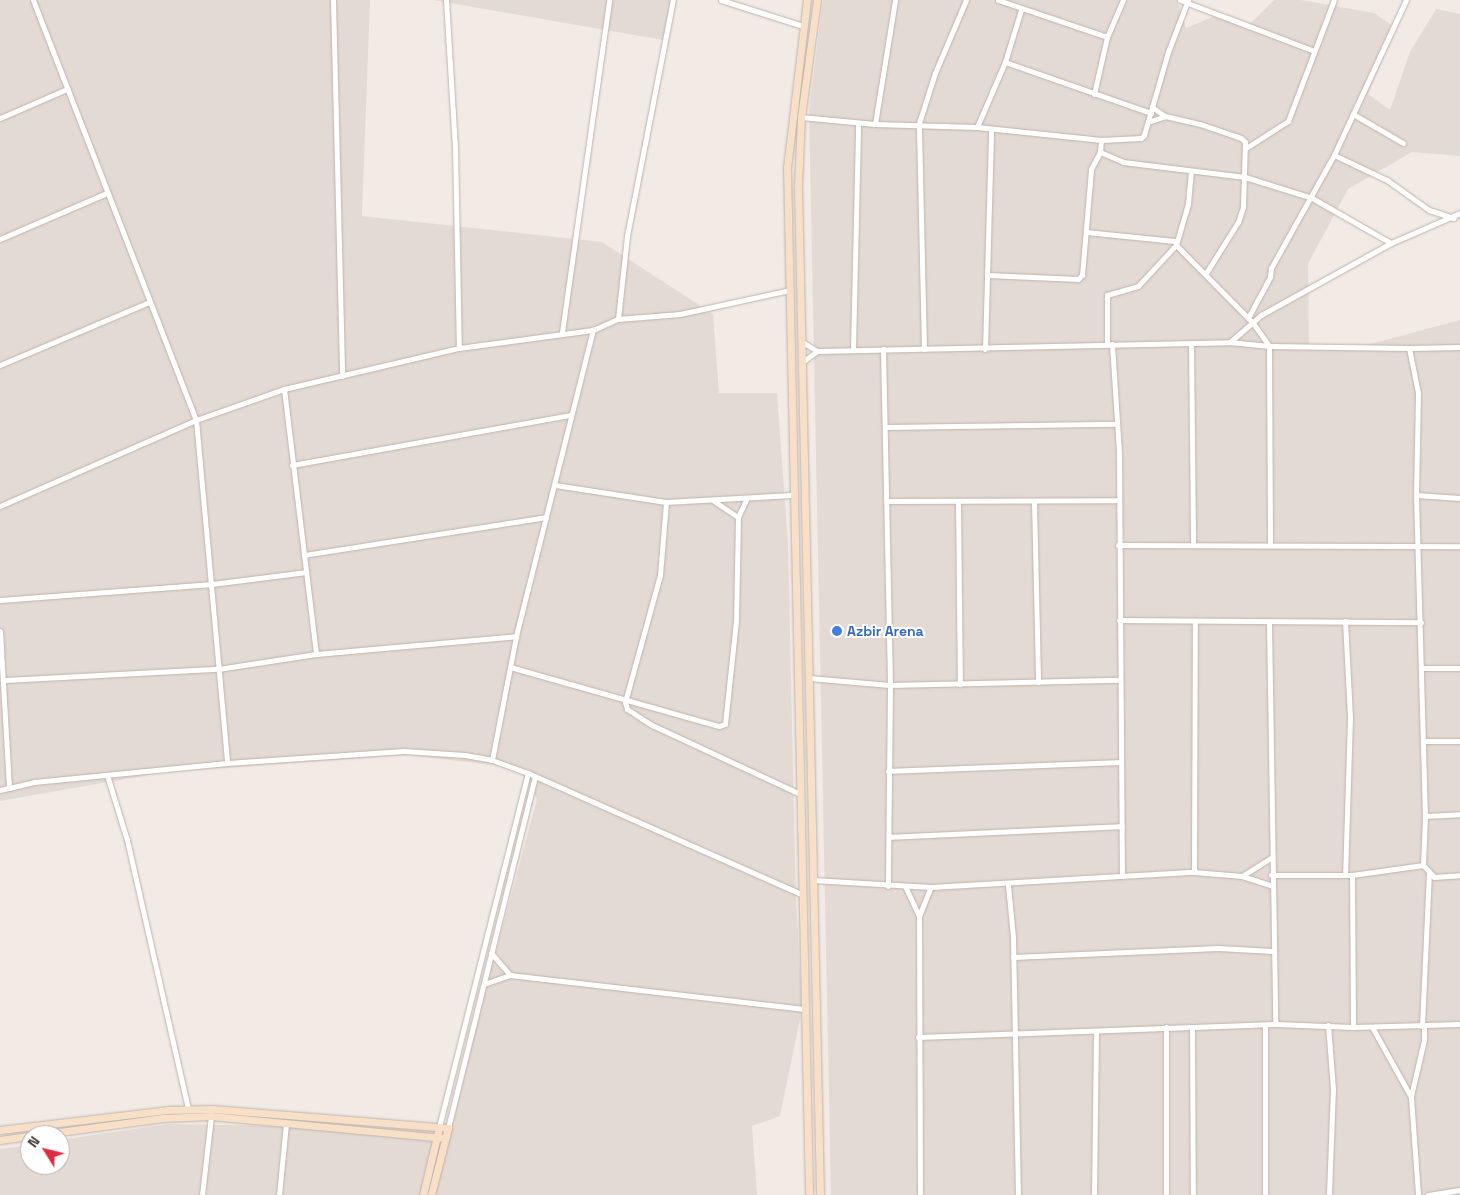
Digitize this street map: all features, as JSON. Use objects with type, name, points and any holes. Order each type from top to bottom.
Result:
[{"type":"main road","points":[[807,0],[787,167],[798,793],[809,1195]]},
{"type":"main road","points":[[818,0],[801,117],[798,186],[820,1195]]},
{"type":"main road","points":[[802,41],[811,41]]},
{"type":"main road","points":[[792,450],[803,448]]},
{"type":"main road","points":[[0,1130],[188,1110],[448,1128]]},
{"type":"main road","points":[[70,1131],[163,1118],[211,1116],[441,1137]]},
{"type":"main road","points":[[431,1195],[441,1137],[439,1127]]},
{"type":"main road","points":[[423,1195],[441,1137],[448,1128]]},
{"type":"main road","points":[[0,1140],[20,1137]]},
{"type":"street","points":[[33,0],[196,420],[227,763]]},
{"type":"street","points":[[333,0],[342,376]]},
{"type":"street","points":[[446,0],[455,146],[459,348]]},
{"type":"street","points":[[562,332],[610,0]]},
{"type":"street","points":[[618,319],[627,236],[674,0]]},
{"type":"street","points":[[721,0],[803,26]]},
{"type":"street","points":[[875,124],[895,0]]},
{"type":"street","points":[[924,349],[919,123],[935,73],[966,0]]},
{"type":"street","points":[[998,0],[1021,10],[1107,37]]},
{"type":"street","points":[[1094,94],[1107,37],[1123,0]]},
{"type":"street","points":[[1180,0],[1314,51]]},
{"type":"street","points":[[1246,148],[1288,120],[1334,0]]},
{"type":"street","points":[[1248,318],[1270,277],[1271,268],[1312,198],[1334,155],[1406,0]]},
{"type":"street","points":[[801,117],[875,124],[919,123],[976,127],[1101,140],[1140,138],[1152,110],[1168,52],[1188,2]]},
{"type":"street","points":[[976,127],[1005,62],[1021,10]]},
{"type":"street","points":[[1005,62],[1094,94],[1241,138],[1246,148],[1243,207],[1238,222],[1206,273]]},
{"type":"street","points":[[0,118],[67,89]]},
{"type":"street","points":[[1353,114],[1403,143]]},
{"type":"street","points":[[1148,122],[1165,116]]},
{"type":"street","points":[[853,350],[858,122]]},
{"type":"street","points":[[985,349],[991,130]]},
{"type":"street","points":[[987,275],[1074,281],[1082,275],[1091,169],[1100,152],[1101,140]]},
{"type":"street","points":[[1100,152],[1123,162],[1245,177],[1312,198],[1391,243]]},
{"type":"street","points":[[1334,155],[1386,180],[1429,210],[1454,218]]},
{"type":"street","points":[[1122,876],[1119,762],[1118,500],[1116,424],[1107,295],[1138,286],[1176,243],[1188,204],[1191,171]]},
{"type":"street","points":[[0,238],[108,193]]},
{"type":"street","points":[[1230,342],[1261,315],[1391,243],[1454,218],[1460,213]]},
{"type":"street","points":[[1086,232],[1176,243],[1253,323],[1269,346],[1270,545]]},
{"type":"street","points":[[0,506],[196,420],[284,390],[459,348],[562,332],[593,330],[618,319],[680,314],[790,290]]},
{"type":"street","points":[[0,365],[149,302]]},
{"type":"street","points":[[492,760],[516,636],[555,485],[570,415],[593,330]]},
{"type":"street","points":[[801,341],[817,351],[985,349],[1230,342],[1269,346],[1460,347]]},
{"type":"street","points":[[1190,343],[1193,545]]},
{"type":"street","points":[[1409,348],[1418,393],[1416,494],[1425,816],[1422,864],[1429,874],[1434,877],[1460,875]]},
{"type":"street","points":[[883,349],[890,685],[888,886]]},
{"type":"street","points":[[801,363],[817,351]]},
{"type":"street","points":[[284,390],[316,654]]},
{"type":"street","points":[[292,465],[570,415]]},
{"type":"street","points":[[886,427],[1116,424]]},
{"type":"street","points":[[555,485],[666,502],[714,501],[792,495]]},
{"type":"street","points":[[1416,494],[1460,498]]},
{"type":"street","points":[[510,667],[626,702],[719,726],[725,724],[736,621],[738,517],[747,498]]},
{"type":"street","points":[[887,501],[1118,500]]},
{"type":"street","points":[[714,501],[738,517]]},
{"type":"street","points":[[1034,501],[1038,682]]},
{"type":"street","points":[[666,502],[660,575],[626,702],[629,712],[652,725],[798,793]]},
{"type":"street","points":[[958,502],[960,684]]},
{"type":"street","points":[[304,555],[546,516]]},
{"type":"street","points":[[1118,545],[1460,546]]},
{"type":"street","points":[[0,600],[212,584],[306,572]]},
{"type":"street","points":[[1119,620],[1194,622],[1421,622]]},
{"type":"street","points":[[1345,621],[1350,718],[1346,875]]},
{"type":"street","points":[[1194,622],[1194,872]]},
{"type":"street","points":[[1269,622],[1271,875],[1275,1024]]},
{"type":"street","points":[[0,631],[5,680],[9,788]]},
{"type":"street","points":[[5,680],[218,669],[316,654],[516,636]]},
{"type":"street","points":[[1422,668],[1460,668]]},
{"type":"street","points":[[809,678],[890,685],[1119,680]]},
{"type":"street","points":[[1424,741],[1460,741]]},
{"type":"street","points":[[0,790],[107,775],[227,763],[404,751],[436,752],[492,760],[528,773],[801,894]]},
{"type":"street","points":[[888,771],[1119,762]]},
{"type":"street","points":[[439,1127],[528,773]]},
{"type":"street","points":[[107,775],[128,840],[188,1110]]},
{"type":"street","points":[[448,1128],[535,776]]},
{"type":"street","points":[[1425,816],[1460,814]]},
{"type":"street","points":[[889,837],[1122,826]]},
{"type":"street","points":[[1242,876],[1271,858]]},
{"type":"street","points":[[1271,875],[1352,875],[1422,864]]},
{"type":"street","points":[[813,880],[888,886],[931,887],[1194,872],[1242,876],[1272,886]]},
{"type":"street","points":[[1418,1195],[1411,1097],[1424,1040],[1429,874]]},
{"type":"street","points":[[1352,875],[1353,1027]]},
{"type":"street","points":[[1008,884],[1013,957],[1018,1195]]},
{"type":"street","points":[[905,886],[919,916]]},
{"type":"street","points":[[920,1195],[919,916],[931,887]]},
{"type":"street","points":[[1013,957],[1218,948],[1273,951]]},
{"type":"street","points":[[491,953],[510,975]]},
{"type":"street","points":[[484,984],[510,975],[804,1009]]},
{"type":"street","points":[[918,1037],[1015,1035],[1096,1030],[1275,1024],[1353,1027],[1460,1024]]},
{"type":"street","points":[[1265,1025],[1265,1195]]},
{"type":"street","points":[[1328,1025],[1333,1089],[1329,1195]]},
{"type":"street","points":[[1372,1026],[1411,1097]]},
{"type":"street","points":[[1166,1028],[1166,1195]]},
{"type":"street","points":[[1192,1028],[1193,1195]]},
{"type":"street","points":[[1094,1195],[1096,1030]]},
{"type":"street","points":[[202,1195],[211,1116]]},
{"type":"street","points":[[279,1195],[286,1123]]},
{"type":"street","points":[[1428,1195],[1460,1190]]},
{"type":"shaded area","points":[[0,0],[370,0],[362,216],[602,242],[713,314],[719,393],[777,393],[788,544],[796,900],[802,1009],[780,1116],[752,1126],[757,1195],[0,1195],[0,1149],[20,1146],[20,1175],[70,1175],[70,1139],[168,1124],[448,1129],[537,799],[519,768],[408,755],[165,772],[0,801]]},
{"type":"shaded area","points":[[433,0],[671,0],[663,40]]},
{"type":"shaded area","points":[[823,0],[1177,0],[1186,28],[1215,16],[1246,28],[1274,0],[1301,0],[1374,13],[1396,28],[1368,94],[1390,110],[1410,52],[1436,9],[1460,14],[1460,156],[1412,152],[1348,189],[1308,264],[1309,346],[1367,345],[1460,320],[1460,1195],[831,1195],[809,111]]},
{"type":"place","name":"Azbir Arena","points":[[837,631]]}]
